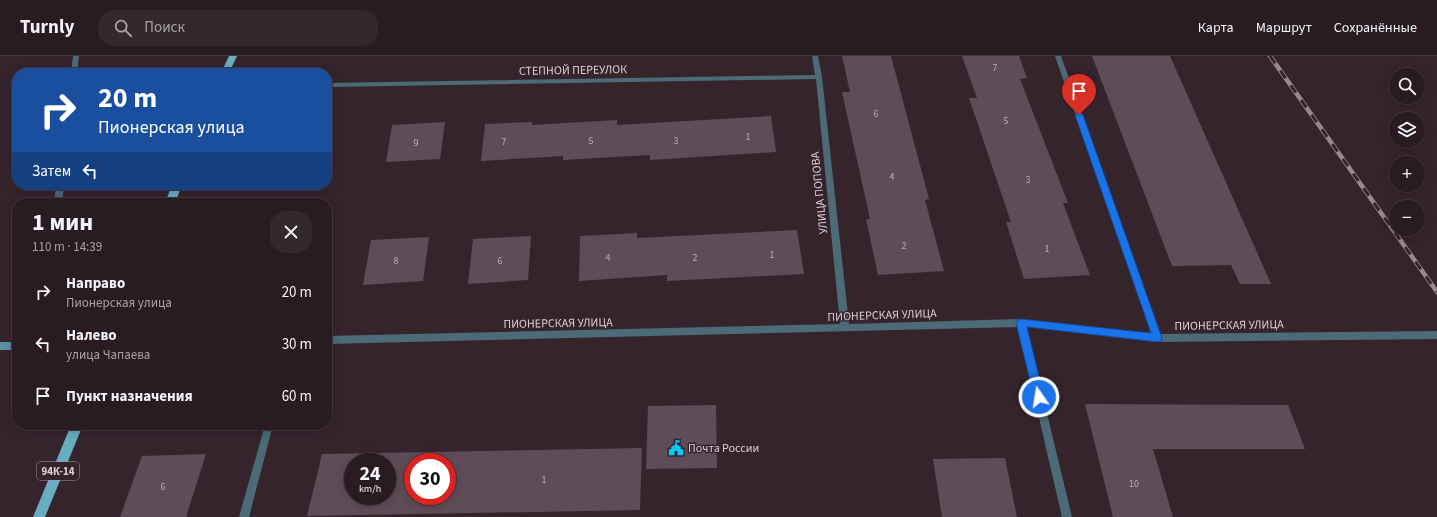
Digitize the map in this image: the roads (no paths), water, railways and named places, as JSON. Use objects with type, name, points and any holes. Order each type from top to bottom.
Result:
[{"type":"main road","points":[[227,68],[233,56]]},
{"type":"main road","name":"94К-14","points":[[39,517],[75,430]]},
{"type":"street","points":[[75,68],[76,56]]},
{"type":"street","name":"УЛИЦА ПОПОВА","points":[[815,56],[819,77],[845,328]]},
{"type":"street","points":[[1058,56],[1158,338]]},
{"type":"street","name":"СТЕПНОЙ ПЕРЕУЛОК","points":[[332,85],[819,77]]},
{"type":"street","points":[[1021,323],[1067,517]]},
{"type":"street","name":"ПИОНЕРСКАЯ УЛИЦА","points":[[332,340],[1021,323],[1158,338],[1437,335]]},
{"type":"street","points":[[0,346],[12,346]]},
{"type":"street","points":[[244,517],[268,430]]},
{"type":"railway","points":[[1270,56],[1437,292]]},
{"type":"place","name":"Почта России","points":[[676,448]]}]
